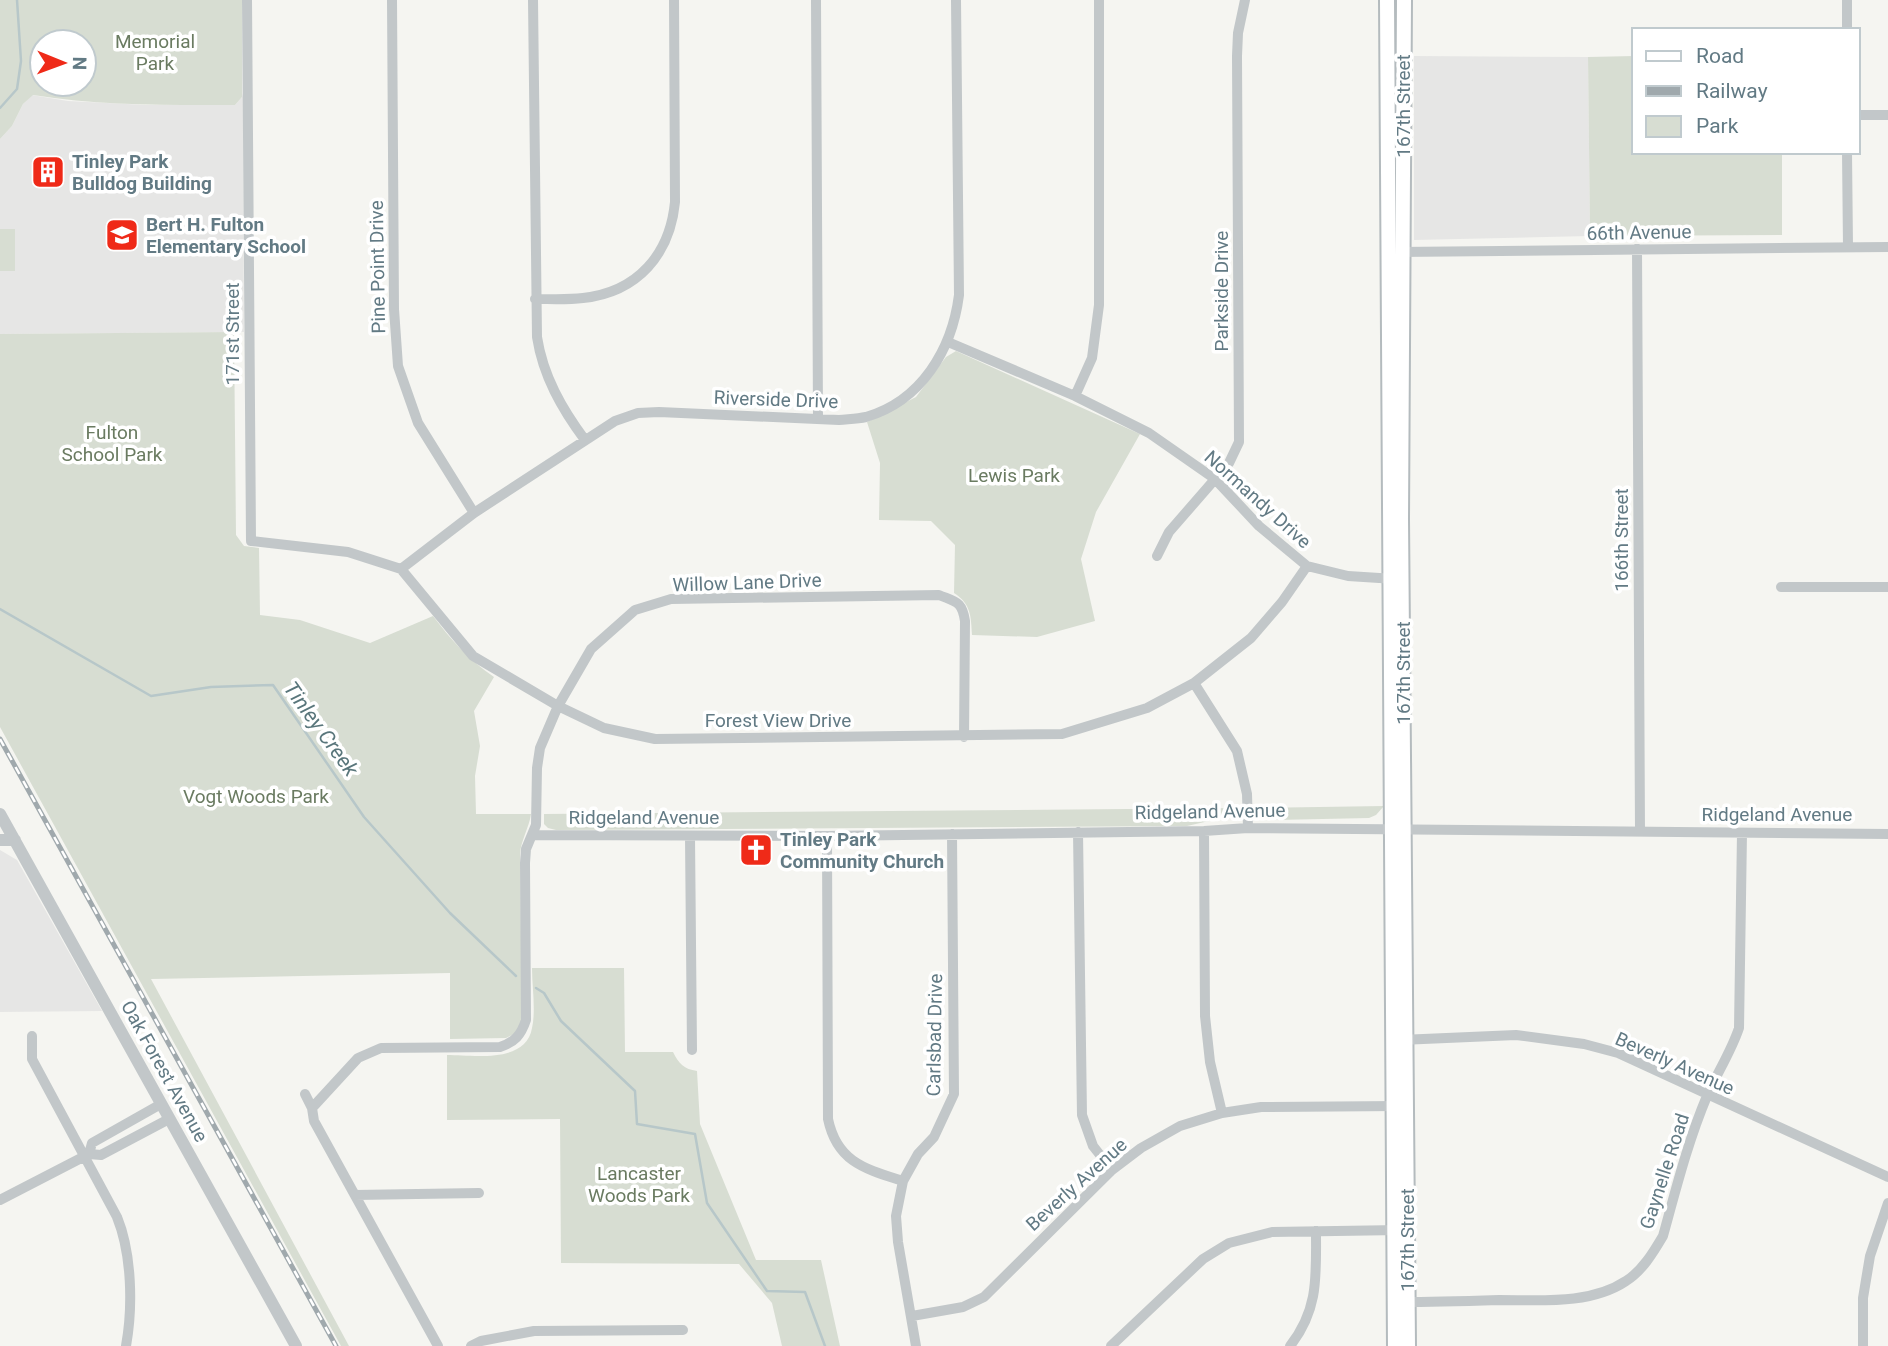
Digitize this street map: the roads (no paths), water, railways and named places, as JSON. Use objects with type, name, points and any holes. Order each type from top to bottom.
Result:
[{"type":"main road","name":"167th Street","points":[[1387,0],[1396,252]]},
{"type":"main road","name":"167th Street","points":[[1395,1346],[1401,1302],[1396,252],[1404,0]]},
{"type":"main road","name":"167th Street","points":[[1401,1302],[1408,1346]]},
{"type":"street","name":"171st Street","points":[[247,0],[251,541],[348,552],[401,569]]},
{"type":"street","name":"Pine Point Drive","points":[[392,0],[394,309],[398,366],[418,423],[474,513]]},
{"type":"street","points":[[533,0],[537,337],[546,373],[585,440]]},
{"type":"street","points":[[535,299],[583,298],[619,288],[643,273],[654,262],[665,242],[675,202],[674,0]]},
{"type":"street","points":[[816,0],[818,419]]},
{"type":"street","name":"Riverside Drive","points":[[401,569],[474,513],[615,421],[638,413],[839,420],[865,417],[886,408],[920,384],[934,367],[948,342],[956,317],[958,296],[956,0]]},
{"type":"street","points":[[1075,396],[1092,358],[1099,305],[1099,0]]},
{"type":"street","name":"Parkside Drive","points":[[1157,556],[1169,532],[1229,463],[1239,442],[1237,56],[1238,33],[1245,0]]},
{"type":"street","points":[[1847,0],[1847,28]]},
{"type":"street","points":[[1860,116],[1888,115]]},
{"type":"street","points":[[1847,154],[1848,247]]},
{"type":"street","name":"66th Avenue","points":[[1396,252],[1888,247]]},
{"type":"street","name":"166th Street","points":[[1637,249],[1640,831]]},
{"type":"street","name":"Normandy Drive","points":[[948,342],[1075,396],[1149,433],[1215,479],[1259,526],[1307,566],[1348,576],[1396,579]]},
{"type":"street","name":"Forest View Drive","points":[[401,569],[473,656],[558,706],[604,728],[655,739],[1062,734],[1147,708],[1194,684],[1251,638],[1282,602],[1307,566]]},
{"type":"street","points":[[1780,587],[1888,587]]},
{"type":"street","name":"Willow Lane Drive","points":[[312,1108],[358,1058],[381,1048],[500,1047],[512,1043],[521,1034],[526,1020],[525,863],[526,849],[533,835],[537,811],[540,748],[558,706],[591,649],[635,610],[671,599],[939,595],[963,608],[964,737]]},
{"type":"street","points":[[1194,684],[1237,751],[1247,794],[1248,828]]},
{"type":"street","name":"Oak Forest Avenue","points":[[0,814],[296,1346]]},
{"type":"street","name":"Ridgeland Avenue","points":[[533,835],[828,836],[1204,831],[1248,828],[1888,834]]},
{"type":"street","points":[[1204,831],[1205,1016],[1210,1062],[1222,1113]]},
{"type":"street","points":[[1078,832],[1082,1115],[1093,1146],[1111,1170]]},
{"type":"street","name":"Carlsbad Drive","points":[[916,1346],[896,1216],[902,1181],[918,1154],[934,1137],[954,1094],[952,834]]},
{"type":"street","name":"Gaynelle Road","points":[[1401,1302],[1563,1299],[1594,1295],[1625,1282],[1641,1268],[1663,1236],[1684,1160],[1707,1096],[1731,1050],[1739,1028],[1742,834]]},
{"type":"street","points":[[828,836],[830,1129],[840,1149],[857,1165],[902,1181]]},
{"type":"street","points":[[690,837],[692,1050]]},
{"type":"street","points":[[0,840],[15,840]]},
{"type":"street","name":"Beverly Avenue","points":[[1400,1040],[1516,1035],[1584,1044],[1618,1053],[1888,1177]]},
{"type":"street","points":[[32,1036],[32,1059],[87,1155],[124,1233],[129,1276],[126,1346]]},
{"type":"street","points":[[305,1094],[312,1108],[314,1122],[438,1346]]},
{"type":"street","points":[[87,1155],[92,1143],[161,1104]]},
{"type":"street","name":"Beverly Avenue","points":[[912,1316],[963,1307],[984,1297],[1111,1170],[1141,1148],[1180,1126],[1222,1113],[1261,1107],[1400,1106]]},
{"type":"street","points":[[0,1200],[87,1155],[101,1155],[169,1119]]},
{"type":"street","points":[[355,1195],[479,1193]]},
{"type":"street","points":[[1863,1346],[1863,1298],[1870,1256],[1888,1203]]},
{"type":"street","points":[[1111,1346],[1203,1259],[1220,1247],[1259,1234],[1401,1230]]},
{"type":"street","points":[[1290,1346],[1302,1329],[1313,1301],[1317,1276],[1316,1231]]},
{"type":"street","points":[[471,1346],[481,1341],[534,1331],[683,1330]]},
{"type":"waterway","name":"Tinley Creek","points":[[0,108],[17,89],[21,61],[17,0]]},
{"type":"waterway","name":"Tinley Creek","points":[[0,609],[151,696],[211,687],[273,685],[364,817],[450,913],[516,976]]},
{"type":"waterway","name":"Tinley Creek","points":[[536,988],[544,993],[561,1021],[635,1091],[637,1124],[695,1134],[707,1203],[767,1291],[805,1292],[825,1346]]},
{"type":"railway","points":[[0,739],[336,1346]]},
{"type":"place","name":"Tinley Park Bulldog Building","points":[[48,172]]},
{"type":"place","name":"Bert H. Fulton Elementary School","points":[[122,235]]},
{"type":"place","name":"Tinley Park Community Church","points":[[756,850]]},
{"type":"park label","name":"Memorial Park","points":[[155,52]]},
{"type":"park label","name":"Fulton School Park","points":[[112,443]]},
{"type":"park label","name":"Lewis Park","points":[[1014,475]]},
{"type":"park label","name":"Vogt Woods Park","points":[[256,796]]},
{"type":"park label","name":"Lancaster Woods Park","points":[[639,1184]]}]
